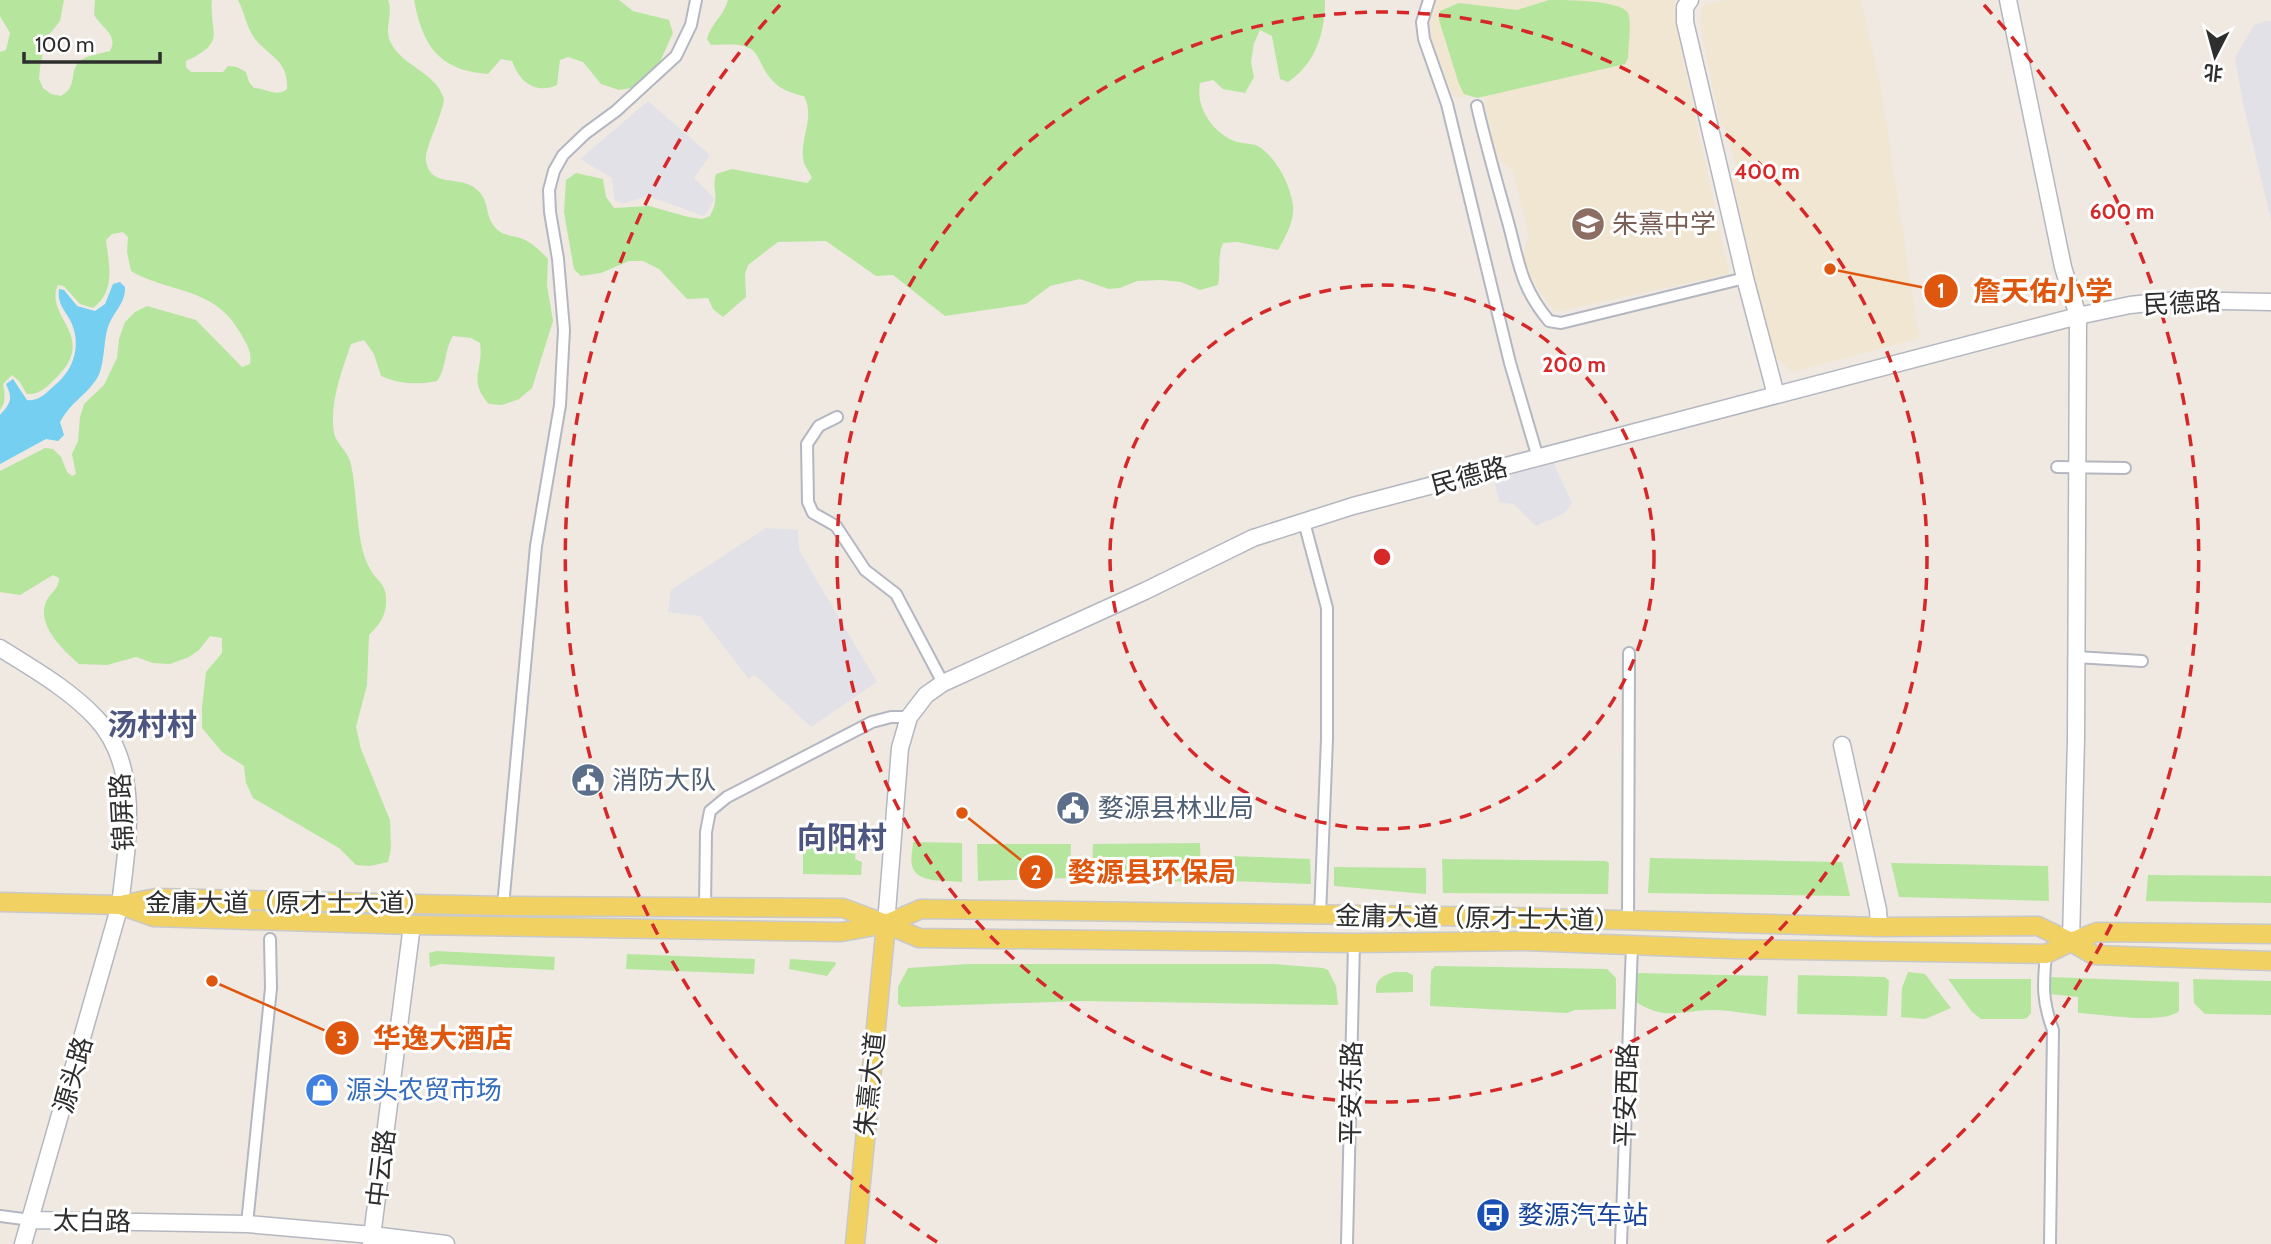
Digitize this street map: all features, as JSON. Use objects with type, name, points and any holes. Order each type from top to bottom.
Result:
[{"type":"main road","name":"金庸大道（原才士大道）","points":[[120,905],[156,898],[503,906],[843,908],[919,938],[1354,943],[1524,941],[2046,954],[2096,932],[2271,934]]},
{"type":"main road","points":[[0,902],[120,905]]},
{"type":"main road","name":"金庸大道（原才士大道）","points":[[120,905],[154,917],[412,925],[841,932],[886,924],[921,909],[1628,920],[1879,927],[2038,926],[2094,955],[2271,961]]},
{"type":"main road","name":"朱熹大道","points":[[855,1244],[886,924]]},
{"type":"street","points":[[503,906],[536,546],[560,405],[564,330],[549,190],[554,171],[563,155],[586,133],[616,111],[676,55],[691,25],[696,0]]},
{"type":"street","points":[[1429,0],[1422,22],[1424,39],[1447,104],[1510,363],[1538,458]]},
{"type":"street","points":[[1690,0],[1685,7],[1685,22],[1745,278],[1776,395]]},
{"type":"street","points":[[2008,0],[2063,267],[2078,316],[2071,942]]},
{"type":"street","points":[[1477,106],[1523,283],[1549,321],[1561,323],[1745,278]]},
{"type":"street","name":"民德路","points":[[886,924],[900,748],[909,718],[926,695],[943,683],[1145,591],[1253,538],[1353,506],[2078,316],[2130,305],[2177,300],[2271,302]]},
{"type":"street","points":[[837,417],[819,426],[807,444],[808,502],[813,513],[836,526],[864,570],[896,594],[943,683]]},
{"type":"street","points":[[2057,467],[2125,468]]},
{"type":"street","points":[[1304,522],[1327,608],[1320,916]]},
{"type":"street","name":"锦屏路","points":[[0,648],[76,700],[96,718],[109,735],[123,769],[127,792],[127,839],[120,905]]},
{"type":"street","points":[[1628,920],[1629,653]]},
{"type":"street","points":[[2076,657],[2142,661]]},
{"type":"street","points":[[705,906],[706,832],[710,811],[727,797],[872,722],[891,717],[909,718]]},
{"type":"street","points":[[1842,745],[1878,910],[1879,927]]},
{"type":"street","name":"源头路","points":[[23,1244],[120,905]]},
{"type":"street","name":"中云路","points":[[372,1239],[412,925]]},
{"type":"street","points":[[247,1224],[271,988],[270,939]]},
{"type":"street","name":"平安东路","points":[[1347,1244],[1354,943]]},
{"type":"street","name":"平安西路","points":[[1620,1244],[1632,945]]},
{"type":"street","points":[[2046,954],[2045,1009],[2053,1030],[2054,1063],[2050,1244]]},
{"type":"street","points":[[0,1216],[31,1220]]},
{"type":"street","name":"太白路","points":[[31,1220],[247,1224],[372,1239],[446,1244]]},
{"type":"shaded area","points":[[1436,0],[1675,0],[1673,10],[1729,274],[1555,312],[1526,271],[1523,258],[1529,235],[1513,172],[1497,157],[1482,91],[1459,98],[1452,95],[1432,42],[1430,23]]},
{"type":"shaded area","points":[[1728,0],[1861,0],[1880,83],[1919,338],[1793,372],[1772,355],[1733,181],[1738,175],[1726,129],[1721,126],[1700,22],[1705,4]]},
{"type":"shaded area","points":[[2271,21],[2271,220],[2235,58],[2254,25]]},
{"type":"shaded area","points":[[648,101],[710,155],[694,178],[715,199],[704,216],[648,196],[622,204],[614,199],[612,178],[580,159]]},
{"type":"shaded area","points":[[1553,462],[1572,503],[1565,513],[1536,526],[1514,504],[1499,502],[1493,476]]},
{"type":"shaded area","points":[[766,528],[798,530],[799,550],[877,682],[811,727],[755,675],[749,679],[700,616],[668,612],[671,590]]},
{"type":"green space","points":[[0,0],[64,0],[60,21],[45,40],[39,79],[43,88],[51,94],[61,96],[70,88],[75,67],[81,60],[110,51],[111,36],[94,15],[95,0],[212,0],[212,42],[186,61],[186,67],[191,72],[223,72],[228,66],[237,67],[246,72],[254,88],[279,93],[287,89],[287,79],[281,64],[253,36],[238,0],[388,0],[388,32],[391,43],[404,58],[434,82],[444,99],[426,156],[428,169],[437,177],[464,183],[477,190],[497,229],[526,241],[548,259],[547,285],[553,321],[532,388],[519,399],[502,405],[489,404],[479,388],[480,343],[471,338],[453,336],[437,381],[408,383],[381,376],[374,354],[364,340],[351,344],[337,387],[333,411],[334,433],[350,461],[364,557],[386,593],[384,614],[369,635],[367,685],[356,727],[361,749],[390,820],[391,848],[388,862],[370,866],[356,865],[339,848],[253,798],[246,783],[244,766],[222,752],[202,728],[206,672],[222,653],[222,638],[210,636],[199,650],[189,657],[170,664],[153,663],[136,657],[107,665],[79,664],[53,637],[45,620],[46,602],[58,585],[59,578],[53,575],[20,595],[0,592],[0,471],[45,448],[53,449],[61,457],[67,472],[72,476],[76,474],[72,454],[78,441],[84,404],[104,385],[117,358],[119,339],[125,322],[135,312],[147,306],[196,320],[242,367],[250,364],[250,355],[241,334],[218,307],[206,299],[131,271],[127,252],[128,237],[123,232],[112,234],[106,240],[108,286],[93,308],[80,304],[64,286],[58,285],[55,296],[72,339],[72,351],[67,364],[49,385],[35,393],[27,394],[12,375],[3,384],[4,398],[0,410],[0,52],[6,50],[10,33],[0,16]]},
{"type":"green space","points":[[414,0],[619,0],[633,11],[669,20],[673,33],[657,68],[631,88],[619,90],[601,84],[583,62],[568,57],[560,60],[557,85],[542,88],[524,80],[512,61],[501,59],[488,74],[471,72],[445,61],[428,43]]},
{"type":"green space","points":[[728,0],[1325,0],[1323,24],[1317,46],[1306,66],[1288,82],[1280,79],[1272,36],[1260,30],[1254,43],[1251,62],[1254,77],[1245,93],[1223,89],[1213,80],[1200,83],[1200,101],[1213,126],[1237,142],[1258,146],[1271,157],[1281,172],[1293,205],[1289,229],[1278,250],[1237,242],[1223,243],[1218,285],[1200,290],[1181,282],[1161,280],[1137,281],[1109,289],[1080,279],[1050,286],[1026,304],[945,316],[893,275],[876,276],[826,241],[778,242],[748,265],[745,274],[746,297],[723,317],[713,309],[708,298],[687,299],[659,269],[643,261],[629,261],[601,273],[581,276],[574,269],[564,212],[566,180],[576,173],[603,179],[606,197],[614,208],[649,206],[702,219],[710,216],[713,209],[716,174],[732,169],[807,183],[812,178],[804,163],[803,154],[808,121],[804,96],[774,83],[751,49],[735,45],[711,45],[707,39]]},
{"type":"green space","points":[[1549,0],[1615,5],[1628,13],[1628,58],[1625,64],[1477,98],[1464,94],[1439,20],[1440,11],[1459,3],[1517,10]]},
{"type":"green space","points":[[803,839],[857,840],[855,859],[862,862],[861,875],[803,874]]},
{"type":"green space","points":[[913,842],[962,843],[962,882],[933,880],[914,871],[911,863]]},
{"type":"green space","points":[[1200,843],[1201,882],[1092,879],[1093,844]]},
{"type":"green space","points":[[977,844],[1071,844],[1070,878],[978,881]]},
{"type":"green space","points":[[1230,856],[1310,859],[1311,884],[1230,881]]},
{"type":"green space","points":[[1650,858],[1842,862],[1850,896],[1648,893]]},
{"type":"green space","points":[[1442,859],[1606,861],[1609,863],[1608,894],[1443,893]]},
{"type":"green space","points":[[1891,863],[2048,866],[2049,901],[1899,897]]},
{"type":"green space","points":[[1334,867],[1426,868],[1426,894],[1334,886]]},
{"type":"green space","points":[[2148,875],[2271,876],[2271,903],[2146,901]]},
{"type":"green space","points":[[437,951],[555,957],[554,970],[441,964],[430,967],[429,953]]},
{"type":"green space","points":[[627,954],[755,959],[754,974],[626,969]]},
{"type":"green space","points":[[790,959],[836,964],[827,976],[789,969]]},
{"type":"green space","points":[[969,964],[1274,964],[1323,968],[1328,970],[1336,986],[1338,1005],[1081,1001],[902,1007],[898,1004],[898,987],[908,968]]},
{"type":"green space","points":[[1435,966],[1607,969],[1616,978],[1616,1009],[1575,1010],[1567,1013],[1430,1006],[1431,971]]},
{"type":"green space","points":[[1394,972],[1413,975],[1413,992],[1376,993],[1380,979]]},
{"type":"green space","points":[[1908,972],[1925,974],[1951,1008],[1925,1019],[1901,1017],[1902,988]]},
{"type":"green space","points":[[1636,973],[1768,976],[1766,1016],[1717,1010],[1674,1013],[1655,1011],[1633,1000]]},
{"type":"green space","points":[[1798,975],[1885,977],[1889,981],[1887,1016],[1797,1014]]},
{"type":"green space","points":[[2050,977],[2179,982],[2179,1011],[2171,1015],[2146,1018],[2078,1013],[2078,997],[2050,994]]},
{"type":"green space","points":[[1948,979],[2031,979],[2031,1013],[2022,1019],[1981,1019],[1972,1012]]},
{"type":"green space","points":[[2193,979],[2271,981],[2271,1015],[2205,1014],[2194,1003]]},
{"type":"water","points":[[120,282],[125,287],[125,293],[108,327],[99,375],[60,422],[64,435],[58,441],[46,439],[0,464],[0,415],[9,404],[10,397],[6,384],[13,379],[27,400],[39,398],[62,379],[72,363],[76,338],[60,302],[59,289],[64,290],[77,306],[95,311],[105,304],[113,284]]},
{"type":"place","name":"朱熹中学","points":[[1588,224]]},
{"type":"place","name":"詹天佑小学","points":[[1830,269]]},
{"type":"place","name":"消防大队","points":[[588,780]]},
{"type":"place","name":"婺源县林业局","points":[[1073,808]]},
{"type":"place","name":"婺源县环保局","points":[[962,813]]},
{"type":"place","name":"华逸大酒店","points":[[212,981]]},
{"type":"place","name":"源头农贸市场","points":[[322,1090]]},
{"type":"place","name":"婺源汽车站","points":[[1493,1215]]},
{"type":"district","name":"汤村村","points":[[152,724]]},
{"type":"district","name":"向阳村","points":[[842,837]]}]
